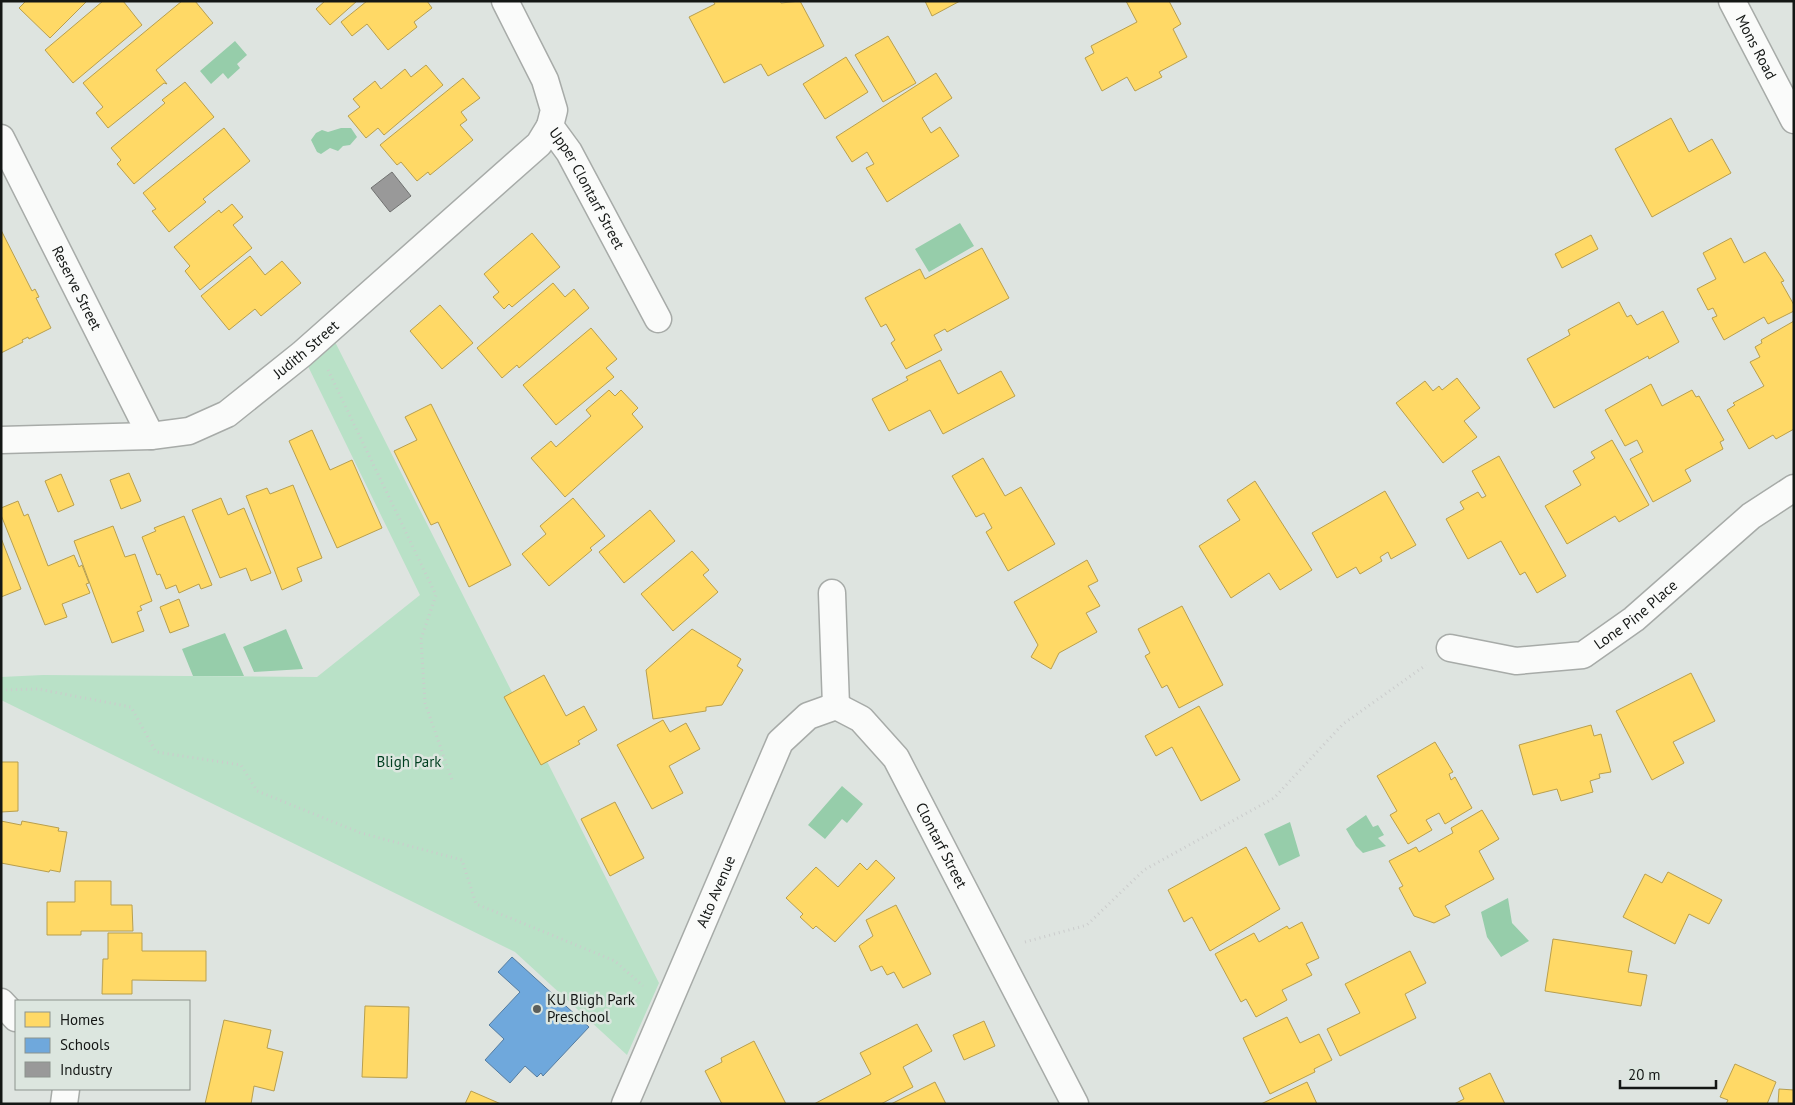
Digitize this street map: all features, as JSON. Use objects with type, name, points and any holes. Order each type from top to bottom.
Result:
[{"type":"street","name":"Upper Clontarf Street","points":[[505,1],[545,80],[554,110],[550,126],[569,152],[658,319]]},
{"type":"street","name":"Mons Road","points":[[1732,1],[1794,120]]},
{"type":"street","name":"Judith Street","points":[[1,440],[151,436],[189,431],[227,414],[314,342],[539,144],[550,126]]},
{"type":"street","name":"Reserve Street","points":[[1,138],[151,436]]},
{"type":"street","name":"Lone Pine Place","points":[[1450,648],[1516,661],[1583,655],[1634,619],[1751,516],[1794,488]]},
{"type":"street","points":[[832,594],[836,706]]},
{"type":"street","name":"Clontarf Street","points":[[836,706],[861,719],[896,758],[1075,1104]]},
{"type":"street","name":"Alto Avenue","points":[[625,1104],[780,742],[808,716],[836,706]]},
{"type":"street","points":[[1,1002],[15,1017]]},
{"type":"street","points":[[64,1104],[66,1090]]},
{"type":"path","points":[[314,342],[436,595],[421,639],[425,703],[452,780]]},
{"type":"path","points":[[995,950],[1087,925],[1144,870],[1274,798],[1343,724],[1450,648]]},
{"type":"path","points":[[1,690],[38,689],[131,707],[156,752],[241,765],[258,791],[362,833],[462,860],[476,904],[615,961],[648,990]]},
{"type":"green space","name":"Bligh Park","points":[[329,330],[659,983],[627,1055],[515,952],[1,700],[1,677],[43,675],[317,677],[420,595],[302,354]]},
{"type":"shaded area","points":[[235,41],[247,55],[237,64],[240,68],[228,79],[223,73],[211,84],[200,71]]},
{"type":"shaded area","points":[[341,128],[351,128],[357,137],[350,145],[343,146],[338,151],[330,148],[321,154],[317,152],[311,140],[316,133],[322,130],[328,132]]},
{"type":"shaded area","points":[[960,223],[974,246],[929,272],[915,249]]},
{"type":"shaded area","points":[[286,629],[303,669],[254,672],[243,647]]},
{"type":"shaded area","points":[[225,633],[244,676],[193,676],[182,649]]},
{"type":"shaded area","points":[[842,786],[863,804],[847,823],[842,819],[825,839],[808,825]]},
{"type":"shaded area","points":[[1366,815],[1373,827],[1378,825],[1384,835],[1378,838],[1386,846],[1363,853],[1356,846],[1346,829]]},
{"type":"shaded area","points":[[1290,822],[1300,856],[1279,866],[1264,834]]},
{"type":"shaded area","points":[[1508,898],[1512,923],[1529,941],[1501,957],[1487,937],[1481,912]]},
{"type":"building: Homes","points":[[26,1],[87,1],[50,38],[19,8]]},
{"type":"building: Homes","points":[[103,1],[123,1],[142,25],[73,83],[45,50]]},
{"type":"building: Homes","points":[[182,1],[195,1],[213,23],[156,70],[167,84],[164,83],[108,128],[96,113],[103,107],[83,83]]},
{"type":"building: Homes","points":[[325,1],[357,1],[330,25],[316,9]]},
{"type":"building: Homes","points":[[367,1],[427,1],[432,8],[414,22],[417,27],[388,50],[367,24],[352,36],[341,22]]},
{"type":"building: Homes","points":[[713,1],[780,1],[781,3],[800,1],[824,46],[768,76],[761,64],[724,83],[689,17],[715,4]]},
{"type":"building: Homes","points":[[925,1],[960,1],[932,16]]},
{"type":"building: Homes","points":[[1126,1],[1169,1],[1181,24],[1173,29],[1187,57],[1159,72],[1162,77],[1135,91],[1127,77],[1102,91],[1085,58],[1094,53],[1091,46],[1137,22]]},
{"type":"building: Homes","points":[[888,36],[916,83],[883,102],[855,55]]},
{"type":"building: Homes","points":[[846,57],[868,92],[825,119],[803,84]]},
{"type":"building: Homes","points":[[426,65],[443,85],[384,135],[378,128],[366,138],[348,116],[360,107],[353,99],[375,81],[381,89],[405,69],[411,77]]},
{"type":"building: Homes","points":[[936,73],[952,98],[922,118],[931,133],[940,127],[959,156],[887,202],[866,168],[874,164],[867,152],[852,162],[836,137]]},
{"type":"building: Homes","points":[[463,78],[480,98],[461,112],[467,120],[460,125],[473,140],[430,175],[428,172],[417,181],[401,162],[397,165],[380,145]]},
{"type":"building: Homes","points":[[185,82],[214,117],[134,184],[117,164],[121,160],[111,148],[165,103],[162,100]]},
{"type":"building: Homes","points":[[1671,118],[1689,152],[1712,139],[1731,173],[1652,217],[1615,149]]},
{"type":"building: Homes","points":[[224,128],[250,161],[203,199],[206,202],[169,232],[152,211],[156,209],[143,193]]},
{"type":"building: Homes","points":[[232,204],[243,217],[233,225],[252,248],[200,290],[185,271],[190,266],[174,247],[219,210],[221,213]]},
{"type":"building: Homes","points":[[1,230],[32,291],[35,289],[39,297],[36,298],[51,328],[29,339],[28,337],[22,340],[23,342],[1,353]]},
{"type":"building: Homes","points":[[532,233],[560,267],[512,307],[509,304],[504,309],[493,297],[499,292],[484,274]]},
{"type":"building: Homes","points":[[1591,235],[1598,249],[1562,268],[1555,254]]},
{"type":"building: Homes","points":[[1731,238],[1744,263],[1765,252],[1784,281],[1781,282],[1794,305],[1794,311],[1768,324],[1764,317],[1724,340],[1712,318],[1717,316],[1713,308],[1708,310],[1697,289],[1716,279],[1703,253]]},
{"type":"building: Homes","points":[[982,248],[1009,298],[947,332],[945,329],[934,335],[942,350],[906,369],[891,343],[895,340],[886,324],[881,327],[865,298],[920,269],[925,279]]},
{"type":"building: Homes","points":[[250,256],[265,275],[282,261],[301,283],[261,316],[255,309],[229,330],[201,296]]},
{"type":"building: Homes","points":[[553,283],[565,297],[574,289],[589,308],[519,368],[517,365],[502,378],[477,348]]},
{"type":"building: Homes","points":[[1619,302],[1627,317],[1631,315],[1637,325],[1663,311],[1679,342],[1649,359],[1648,356],[1554,408],[1527,359],[1570,335],[1568,330]]},
{"type":"building: Homes","points":[[440,305],[473,343],[442,369],[410,331]]},
{"type":"building: Homes","points":[[1794,321],[1794,429],[1776,439],[1773,435],[1749,449],[1727,410],[1735,405],[1733,403],[1764,386],[1750,362],[1760,357],[1755,347],[1762,343],[1761,340]]},
{"type":"building: Homes","points":[[591,328],[617,359],[606,368],[614,377],[556,425],[523,385]]},
{"type":"building: Homes","points":[[940,360],[958,394],[1001,371],[1015,396],[943,434],[930,410],[889,431],[872,399],[908,380],[906,377]]},
{"type":"building: Homes","points":[[1457,378],[1480,408],[1464,421],[1477,437],[1443,463],[1396,403],[1425,381],[1433,391],[1439,386],[1442,390]]},
{"type":"building: Homes","points":[[1651,384],[1662,406],[1692,390],[1696,397],[1699,396],[1724,440],[1720,442],[1723,449],[1685,470],[1691,481],[1653,502],[1630,459],[1643,452],[1637,440],[1625,446],[1605,410]]},
{"type":"building: Homes","points":[[609,390],[615,396],[621,390],[638,408],[632,414],[643,427],[565,497],[531,458],[551,441],[556,447],[591,416],[586,410]]},
{"type":"building: Homes","points":[[431,404],[511,565],[469,587],[438,522],[431,525],[394,451],[417,440],[405,417]]},
{"type":"building: Homes","points":[[312,430],[330,470],[352,460],[382,528],[337,548],[289,441]]},
{"type":"building: Homes","points":[[1612,440],[1649,505],[1619,522],[1615,516],[1567,544],[1545,506],[1581,485],[1573,471],[1595,458],[1591,452]]},
{"type":"building: Homes","points":[[1499,456],[1566,576],[1537,593],[1525,572],[1520,575],[1501,541],[1468,559],[1446,519],[1464,509],[1460,502],[1478,492],[1482,498],[1486,496],[1472,471]]},
{"type":"building: Homes","points":[[983,458],[1005,496],[1021,487],[1055,544],[1008,571],[986,532],[992,528],[984,513],[976,517],[952,476]]},
{"type":"building: Homes","points":[[129,473],[141,501],[121,509],[110,480]]},
{"type":"building: Homes","points":[[61,474],[74,505],[58,512],[45,481]]},
{"type":"building: Homes","points":[[1255,481],[1312,570],[1280,590],[1269,573],[1231,598],[1199,546],[1240,520],[1227,500]]},
{"type":"building: Homes","points":[[293,485],[322,558],[297,568],[302,581],[282,590],[246,496],[267,488],[270,494]]},
{"type":"building: Homes","points":[[1385,491],[1416,545],[1391,559],[1388,552],[1380,557],[1382,561],[1360,574],[1356,567],[1337,578],[1312,533]]},
{"type":"building: Homes","points":[[221,498],[228,515],[244,508],[271,573],[251,581],[246,568],[220,578],[192,510]]},
{"type":"building: Homes","points":[[573,498],[605,536],[590,548],[592,550],[549,586],[522,554],[546,534],[540,526]]},
{"type":"building: Homes","points":[[18,501],[24,516],[28,514],[48,566],[74,555],[79,567],[82,565],[89,583],[86,584],[90,593],[62,604],[67,617],[45,625],[1,515],[1,508]]},
{"type":"building: Homes","points":[[650,510],[675,541],[624,583],[599,552]]},
{"type":"building: Homes","points":[[184,516],[212,585],[201,589],[199,584],[179,593],[176,585],[166,589],[160,574],[157,575],[142,537],[156,531],[154,528]]},
{"type":"building: Homes","points":[[113,526],[125,557],[135,554],[152,601],[140,606],[142,610],[137,612],[144,631],[112,643],[74,541]]},
{"type":"building: Homes","points":[[1,538],[21,589],[1,597]]},
{"type":"building: Homes","points":[[692,551],[709,570],[703,575],[718,592],[673,631],[641,594]]},
{"type":"building: Homes","points":[[1087,560],[1098,581],[1088,586],[1100,606],[1086,613],[1097,632],[1059,653],[1051,669],[1031,657],[1038,645],[1014,602]]},
{"type":"building: Homes","points":[[179,599],[189,626],[170,633],[160,607]]},
{"type":"building: Homes","points":[[1182,606],[1223,685],[1179,708],[1167,685],[1162,688],[1145,656],[1150,653],[1138,629]]},
{"type":"building: Homes","points":[[692,629],[741,659],[737,666],[743,670],[722,705],[706,707],[706,711],[653,719],[646,670]]},
{"type":"building: Homes","points":[[1691,673],[1715,721],[1673,742],[1684,763],[1652,780],[1616,711]]},
{"type":"building: Homes","points":[[544,675],[566,716],[584,706],[597,730],[578,741],[580,744],[541,765],[504,697]]},
{"type":"building: Homes","points":[[1199,706],[1240,780],[1201,801],[1172,747],[1156,756],[1145,736]]},
{"type":"building: Homes","points":[[663,720],[670,732],[686,723],[700,749],[669,766],[683,793],[652,809],[617,745]]},
{"type":"building: Homes","points":[[1591,725],[1594,736],[1601,734],[1611,772],[1599,774],[1600,778],[1590,781],[1593,792],[1561,801],[1557,789],[1533,795],[1519,745]]},
{"type":"building: Homes","points":[[1435,742],[1453,772],[1449,774],[1451,780],[1455,777],[1472,808],[1445,824],[1439,813],[1426,820],[1432,830],[1408,844],[1390,815],[1397,811],[1377,776]]},
{"type":"building: Homes","points":[[1,762],[18,762],[18,811],[1,812]]},
{"type":"building: Homes","points":[[615,802],[644,858],[610,876],[581,819]]},
{"type":"building: Homes","points":[[1482,810],[1499,839],[1479,851],[1494,879],[1445,906],[1450,915],[1434,923],[1414,916],[1399,888],[1403,886],[1389,861],[1416,847],[1419,852],[1453,833],[1451,828]]},
{"type":"building: Homes","points":[[1,821],[21,825],[22,821],[59,828],[58,831],[67,832],[60,872],[50,870],[49,872],[1,863]]},
{"type":"building: Homes","points":[[1246,847],[1280,909],[1210,951],[1192,917],[1184,922],[1168,890]]},
{"type":"building: Homes","points":[[876,860],[895,878],[835,942],[816,926],[813,929],[800,917],[803,914],[786,898],[816,867],[838,887],[860,863],[867,870]]},
{"type":"building: Homes","points":[[1668,872],[1722,900],[1709,924],[1689,914],[1675,944],[1623,917],[1645,874],[1662,883]]},
{"type":"building: Homes","points":[[75,881],[111,881],[111,905],[132,905],[133,931],[81,931],[81,935],[47,935],[47,902],[75,902]]},
{"type":"building: Homes","points":[[896,905],[931,974],[903,988],[894,972],[887,975],[882,966],[871,971],[859,946],[873,936],[866,920]]},
{"type":"building: Homes","points":[[1302,922],[1319,958],[1306,964],[1312,975],[1282,990],[1287,1000],[1256,1017],[1246,999],[1241,1002],[1215,954],[1254,933],[1259,942],[1287,926],[1289,929]]},
{"type":"building: Homes","points":[[108,933],[142,933],[142,951],[206,951],[206,981],[132,980],[132,994],[102,994],[103,959],[108,959]]},
{"type":"building: Homes","points":[[1553,939],[1632,951],[1628,972],[1647,975],[1641,1006],[1545,991]]},
{"type":"building: Homes","points":[[1410,951],[1426,983],[1405,994],[1416,1018],[1340,1056],[1327,1029],[1360,1013],[1345,984]]},
{"type":"building: Homes","points":[[365,1006],[409,1007],[407,1078],[362,1077]]},
{"type":"building: Homes","points":[[1287,1017],[1300,1043],[1319,1034],[1332,1060],[1314,1069],[1315,1072],[1270,1094],[1243,1038]]},
{"type":"building: Homes","points":[[224,1020],[271,1030],[267,1048],[283,1052],[274,1091],[254,1086],[251,1104],[205,1104]]},
{"type":"building: Homes","points":[[984,1021],[995,1046],[964,1060],[953,1035]]},
{"type":"building: Homes","points":[[917,1024],[932,1051],[903,1067],[913,1087],[881,1104],[814,1104],[871,1074],[860,1053]]},
{"type":"building: Homes","points":[[754,1041],[786,1104],[722,1104],[705,1071],[722,1062],[721,1058]]},
{"type":"building: Homes","points":[[1735,1064],[1776,1082],[1767,1104],[1726,1104],[1728,1100],[1720,1097]]},
{"type":"building: Homes","points":[[1490,1073],[1505,1104],[1454,1104],[1464,1099],[1459,1088]]},
{"type":"building: Homes","points":[[935,1082],[946,1104],[891,1104]]},
{"type":"building: Homes","points":[[1307,1082],[1317,1104],[1261,1104]]},
{"type":"building: Homes","points":[[1779,1089],[1794,1090],[1794,1104],[1778,1104]]},
{"type":"building: Homes","points":[[471,1091],[501,1104],[465,1104]]},
{"type":"building: Schools","name":"KU Bligh Park Preschool","points":[[512,957],[589,1027],[543,1076],[541,1073],[537,1077],[525,1066],[510,1083],[485,1060],[504,1039],[489,1025],[520,992],[498,972]]},
{"type":"building: Industry","points":[[392,172],[411,196],[390,212],[371,188]]},
{"type":"place","name":"KU Bligh Park Preschool","points":[[537,1009]]}]
